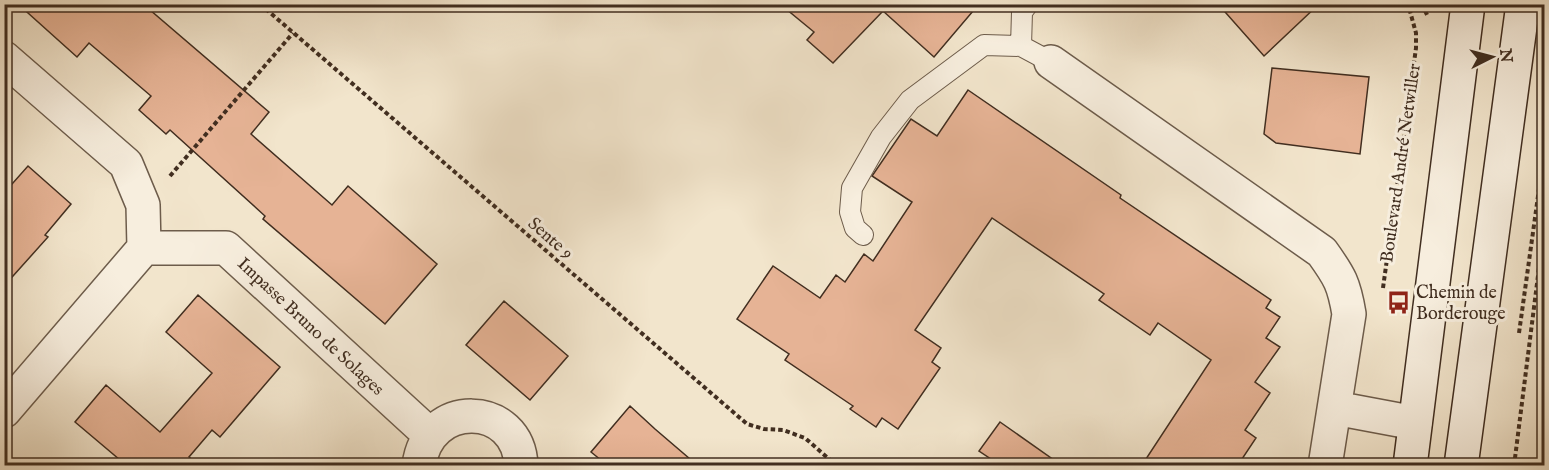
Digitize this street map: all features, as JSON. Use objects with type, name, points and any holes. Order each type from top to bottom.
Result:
[{"type":"street","points":[[1410,465],[1468,4]]},
{"type":"street","points":[[1461,465],[1523,4]]},
{"type":"street","points":[[4,58],[126,164],[143,205],[144,248],[4,411]]},
{"type":"street","points":[[1051,62],[1322,252],[1340,276],[1349,314],[1325,465]]},
{"type":"street","name":"Impasse Bruno de Solages","points":[[144,248],[226,248],[430,435]]},
{"type":"street","points":[[1335,408],[1415,423]]},
{"type":"street","points":[[419,465],[421,451],[430,435],[449,420],[467,415],[494,421],[515,440],[521,457],[521,465]]},
{"type":"lane","points":[[1021,46],[1022,12],[1028,4]]},
{"type":"lane","points":[[863,236],[855,228],[850,212],[852,188],[881,137],[910,100],[984,45],[1021,46],[1051,62]]},
{"type":"path","name":"Sente 9","points":[[260,4],[747,424],[764,429],[783,430],[805,438],[837,465]]},
{"type":"path","name":"Boulevard André Netwiller","points":[[1383,293],[1416,48],[1416,33],[1408,4]]},
{"type":"path","points":[[1422,4],[1429,20]]},
{"type":"path","points":[[126,164],[151,170],[165,182],[293,33]]},
{"type":"path","points":[[1514,465],[1545,228]]},
{"type":"building","points":[[18,4],[143,4],[269,112],[251,134],[332,205],[348,186],[437,264],[385,324],[263,219],[265,216],[170,130],[166,134],[139,110],[151,96],[89,43],[77,57]]},
{"type":"building","points":[[780,4],[979,4],[934,57],[883,11],[833,63],[807,40],[814,32]]},
{"type":"building","points":[[1218,4],[1319,4],[1264,56]]},
{"type":"building","points":[[1272,68],[1369,77],[1360,154],[1276,143],[1264,134]]},
{"type":"building","points":[[968,90],[1121,195],[1120,198],[1271,300],[1266,308],[1280,317],[1266,338],[1280,347],[1255,382],[1270,393],[1245,430],[1256,438],[1238,465],[1142,465],[1211,360],[1158,323],[1150,335],[1099,300],[1104,294],[992,218],[915,330],[941,348],[932,362],[940,368],[898,429],[882,418],[876,427],[850,409],[853,406],[785,360],[789,354],[737,319],[773,266],[820,298],[836,275],[845,282],[864,254],[873,261],[912,202],[872,176],[911,119],[937,136]]},
{"type":"building","points":[[28,166],[71,204],[45,235],[48,237],[4,286],[4,193]]},
{"type":"building","points":[[198,295],[280,367],[220,437],[212,430],[189,457],[199,465],[126,465],[75,422],[106,385],[160,432],[212,373],[166,332]]},
{"type":"building","points":[[504,301],[568,356],[530,400],[466,345]]},
{"type":"building","points":[[630,406],[697,465],[607,465],[591,452]]},
{"type":"building","points":[[1000,422],[1061,465],[1000,465],[979,451]]},
{"type":"place","name":"Chemin de Borderouge","points":[[1398,302]]}]
